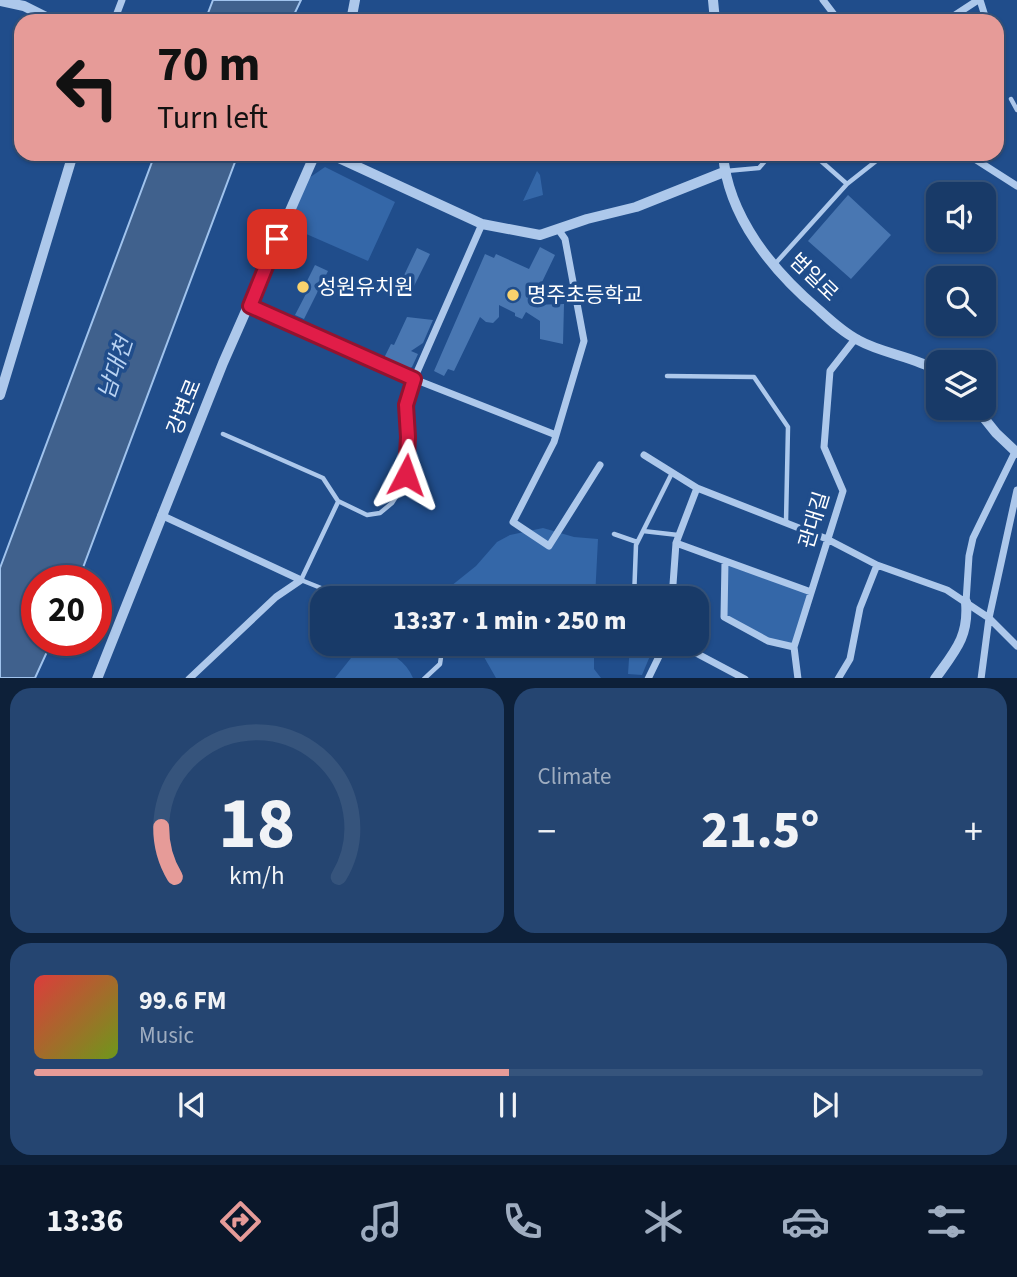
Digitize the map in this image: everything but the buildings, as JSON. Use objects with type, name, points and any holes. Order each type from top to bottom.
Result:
[{"type":"street","points":[[823,0],[834,14]]},
{"type":"street","points":[[957,14],[979,0]]},
{"type":"street","points":[[0,1],[21,3],[41,14]]},
{"type":"street","points":[[0,395],[71,161]]},
{"type":"street","name":"강변로","points":[[97,678],[223,363],[312,161]]},
{"type":"street","points":[[345,161],[482,223],[540,235],[636,207],[724,172]]},
{"type":"street","name":"범일로","points":[[723,161],[724,172],[734,202],[773,266],[801,294],[855,339],[926,365]]},
{"type":"street","points":[[978,161],[1017,186]]},
{"type":"street","points":[[482,223],[414,379],[556,435]]},
{"type":"street","points":[[558,229],[565,239],[584,341],[556,435],[513,523],[549,546],[600,465]]},
{"type":"street","name":"관대길","points":[[798,678],[794,647],[843,491],[824,447],[830,372],[855,339]]},
{"type":"street","points":[[935,678],[967,628],[969,556],[973,538],[1016,453],[986,420]]},
{"type":"street","points":[[644,455],[697,488],[827,539],[877,565],[947,590],[989,618],[1017,646]]},
{"type":"street","points":[[673,586],[678,539],[697,488]]},
{"type":"street","points":[[981,678],[989,618],[1017,490]]},
{"type":"street","points":[[160,515],[301,580]]},
{"type":"street","points":[[678,539],[725,561],[811,592]]},
{"type":"street","points":[[725,561],[724,617],[768,641],[794,647]]},
{"type":"street","points":[[838,678],[850,659],[860,608],[877,565]]},
{"type":"street","points":[[189,678],[276,597],[301,580]]},
{"type":"street","points":[[648,678],[659,656]]},
{"type":"street","points":[[702,656],[745,678]]},
{"type":"lane","points":[[1012,99],[1017,110]]},
{"type":"lane","points":[[724,172],[759,167],[765,161]]},
{"type":"lane","points":[[821,161],[847,184]]},
{"type":"lane","points":[[773,266],[847,184],[876,161]]},
{"type":"lane","points":[[223,434],[323,478],[338,501],[367,515],[380,513],[392,503],[403,486],[408,437],[406,405],[414,379],[250,306]]},
{"type":"lane","points":[[667,376],[754,377],[788,426],[786,523]]},
{"type":"lane","points":[[635,586],[638,542],[672,473]]},
{"type":"lane","points":[[316,586],[301,580],[338,501]]},
{"type":"lane","points":[[643,531],[678,539]]},
{"type":"lane","points":[[614,534],[638,542]]},
{"type":"lane","points":[[424,678],[440,664],[441,656]]},
{"type":"shaded area","points":[[325,167],[395,202],[368,261],[288,226],[309,178]]},
{"type":"shaded area","points":[[537,171],[543,195],[523,201]]},
{"type":"shaded area","points":[[543,528],[574,537],[598,539],[596,586],[451,586],[476,566],[497,542],[510,535]]},
{"type":"shaded area","points":[[725,561],[811,592],[794,647],[768,641],[724,617]]},
{"type":"shaded area","points":[[394,656],[413,678],[335,678],[351,658]]},
{"type":"shaded area","points":[[483,656],[594,656],[594,669],[601,678],[496,678]]},
{"type":"shaded area","points":[[629,656],[650,656],[642,675],[628,674]]},
{"type":"water","points":[[213,0],[301,0],[294,14],[208,14]]},
{"type":"water","name":"남대천","points":[[152,161],[235,161],[84,565],[21,565],[21,656],[45,656],[35,678],[0,678],[0,568]]},
{"type":"place","name":"성원유치원","points":[[303,287]]},
{"type":"place","name":"명주초등학교","points":[[513,295]]},
{"type":"route","points":[[277,239],[250,306],[414,379],[406,405],[406,475]]}]
